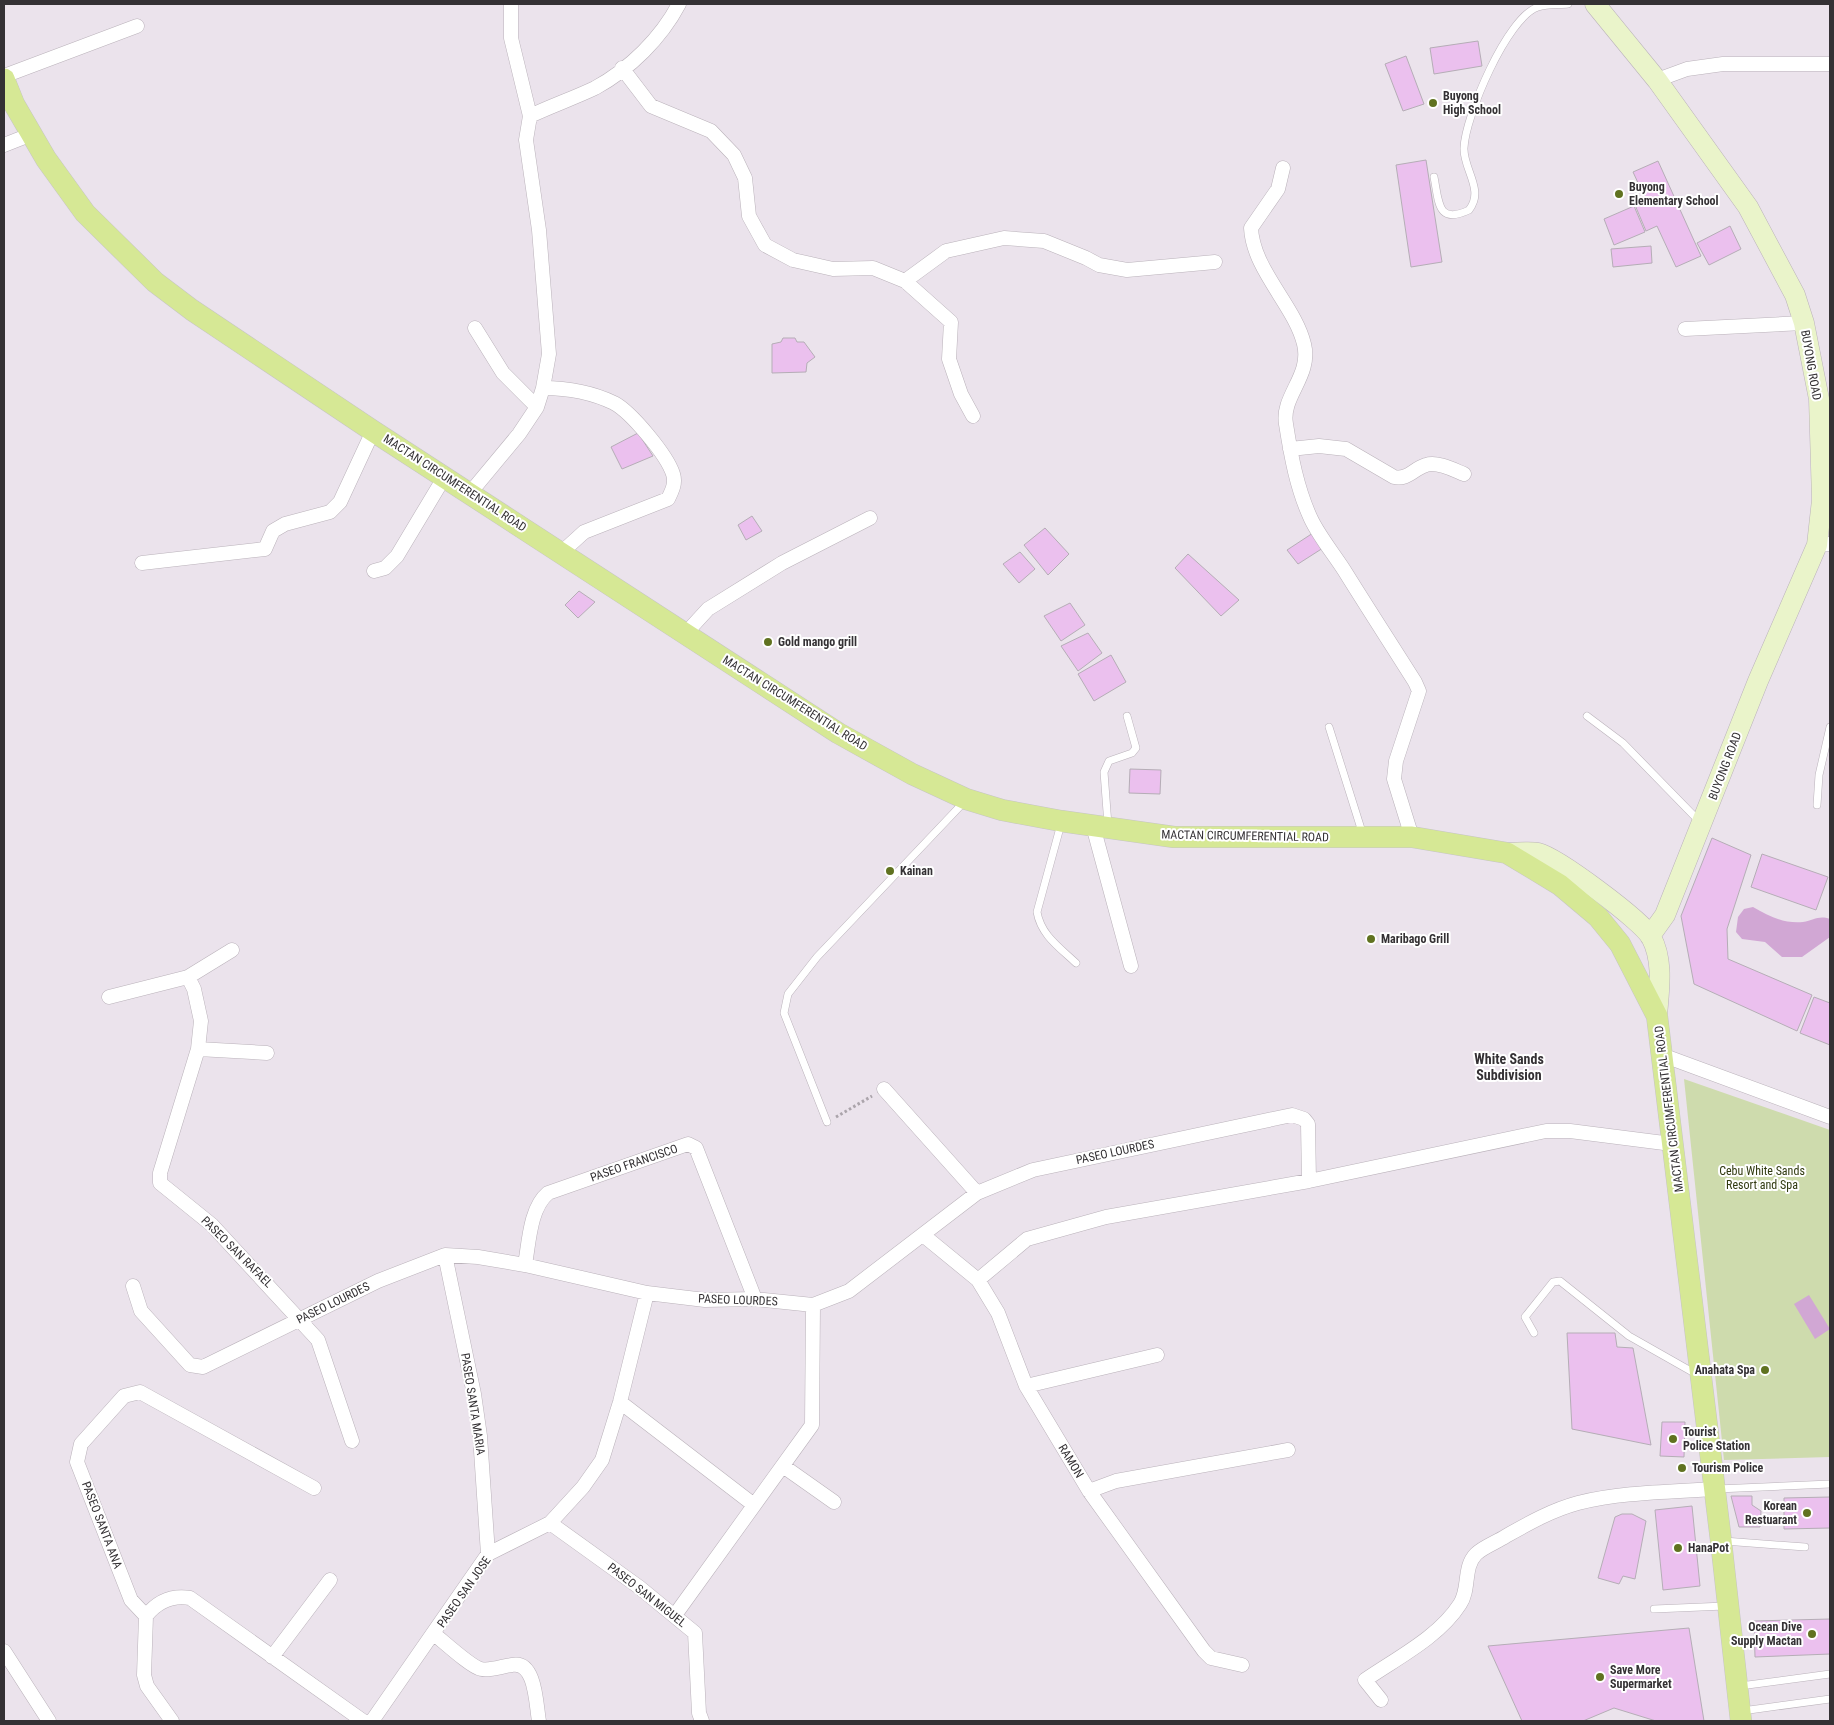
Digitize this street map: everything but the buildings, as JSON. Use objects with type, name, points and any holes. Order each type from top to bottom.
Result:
[{"type":"main road","name":"MACTAN CIRCUMFERENTIAL ROAD","points":[[5,84],[46,159],[86,213],[155,282],[192,310],[373,431],[838,733],[912,774],[966,799],[1002,810],[1061,821],[1174,837],[1412,837],[1507,852],[1560,885],[1598,916],[1620,944],[1657,1016],[1721,1541],[1740,1716]]},
{"type":"street","points":[[470,493],[519,434],[537,407],[543,388],[549,354],[539,230],[526,140],[530,116],[510,38],[512,4]]},
{"type":"street","points":[[530,116],[595,87],[622,68],[661,32],[680,4]]},
{"type":"street","name":"BUYONG ROAD","points":[[1595,4],[1657,80],[1748,207],[1794,295],[1804,323],[1819,399],[1824,544],[1758,681],[1665,915],[1650,936]]},
{"type":"street","points":[[5,84],[137,26]]},
{"type":"street","points":[[1657,80],[1687,69],[1723,64],[1830,64]]},
{"type":"street","points":[[622,68],[651,106],[711,131],[734,155],[745,178],[749,216],[765,245],[793,260],[833,269],[873,268],[905,281],[951,322],[950,359],[961,394],[973,416]]},
{"type":"street","points":[[4,145],[32,134]]},
{"type":"street","points":[[1283,168],[1278,189],[1251,228],[1255,246],[1276,292],[1300,332],[1305,346],[1304,368],[1287,405],[1285,420],[1292,466],[1311,519],[1415,682],[1418,691],[1396,761],[1394,779],[1412,837]]},
{"type":"street","points":[[905,281],[946,251],[1004,238],[1044,241],[1099,266],[1127,270],[1215,262]]},
{"type":"street","points":[[1685,329],[1804,323]]},
{"type":"street","points":[[475,328],[503,373],[537,407]]},
{"type":"street","points":[[543,388],[572,388],[615,404],[631,415],[653,442],[673,474],[674,487],[668,499],[584,532],[562,552]]},
{"type":"street","points":[[142,563],[265,550],[273,532],[285,524],[330,512],[340,502],[373,431]]},
{"type":"street","points":[[1290,449],[1320,446],[1346,449],[1394,477],[1401,478],[1427,464],[1443,466],[1464,474]]},
{"type":"street","points":[[374,571],[386,568],[397,556],[445,476]]},
{"type":"street","points":[[686,634],[708,609],[782,563],[870,518]]},
{"type":"street","points":[[1100,827],[1130,966]]},
{"type":"street","points":[[1507,852],[1538,853],[1566,867],[1612,902],[1650,936],[1660,969],[1657,1016]]},
{"type":"street","points":[[109,997],[188,978],[232,950]]},
{"type":"street","name":"PASEO SAN RAFAEL","points":[[188,978],[194,989],[201,1021],[198,1049],[160,1174],[160,1183],[212,1225],[302,1319],[318,1340],[352,1441]]},
{"type":"street","points":[[198,1049],[266,1053]]},
{"type":"street","points":[[1662,1055],[1830,1117]]},
{"type":"street","points":[[884,1089],[977,1193]]},
{"type":"street","name":"PASEO LOURDES","points":[[133,1286],[141,1311],[190,1365],[197,1368],[203,1367],[378,1281],[445,1255],[478,1257],[525,1265],[647,1293],[705,1300],[755,1299],[814,1305],[849,1292],[977,1193],[1033,1170],[1292,1115],[1304,1119],[1308,1124],[1309,1181]]},
{"type":"street","points":[[978,1280],[1027,1239],[1106,1217],[1309,1181],[1546,1131],[1570,1131],[1672,1144]]},
{"type":"street","name":"PASEO FRANCISCO","points":[[525,1265],[536,1208],[540,1199],[548,1193],[688,1144],[696,1148],[755,1299]]},
{"type":"street","name":"RAMON","points":[[923,1235],[978,1280],[998,1313],[1026,1386],[1089,1491],[1204,1651],[1211,1658],[1242,1665]]},
{"type":"street","name":"PASEO SANTA MARIA","points":[[445,1255],[478,1419],[488,1554]]},
{"type":"street","name":"PASEO SAN JOSE","points":[[372,1721],[488,1554],[550,1522],[584,1487],[602,1460],[620,1402],[647,1293]]},
{"type":"street","points":[[675,1615],[812,1426],[814,1305]]},
{"type":"street","points":[[1026,1386],[1157,1355]]},
{"type":"street","name":"PASEO SANTA ANA","points":[[146,1616],[131,1600],[77,1462],[81,1444],[124,1396],[140,1392],[314,1488]]},
{"type":"street","points":[[620,1402],[754,1505]]},
{"type":"street","points":[[1089,1491],[1116,1481],[1288,1450]]},
{"type":"street","points":[[783,1466],[834,1502]]},
{"type":"street","points":[[1381,1700],[1366,1680],[1424,1641],[1450,1617],[1461,1603],[1466,1588],[1468,1567],[1476,1554],[1537,1518],[1578,1503],[1626,1495],[1714,1489]]},
{"type":"street","name":"PASEO SAN MIGUEL","points":[[550,1522],[675,1615],[695,1633],[699,1713],[702,1721]]},
{"type":"street","points":[[272,1657],[330,1580]]},
{"type":"street","points":[[168,1720],[147,1686],[144,1675],[146,1616],[155,1604],[178,1596],[190,1598],[362,1721]]},
{"type":"street","points":[[434,1634],[479,1669],[489,1670],[516,1664],[525,1668],[532,1676],[539,1721]]},
{"type":"street","points":[[4,1651],[49,1721]]},
{"type":"lane","points":[[1434,177],[1440,208],[1445,213],[1456,216],[1469,210],[1476,195],[1463,150],[1464,139],[1472,108],[1486,78],[1512,32],[1528,14],[1538,7],[1568,4]]},
{"type":"lane","points":[[1100,827],[1104,772],[1109,761],[1132,753],[1136,748],[1127,716]]},
{"type":"lane","points":[[1587,716],[1623,743],[1702,824]]},
{"type":"lane","points":[[1329,727],[1364,837]]},
{"type":"lane","points":[[1817,806],[1818,775],[1830,727]]},
{"type":"lane","points":[[827,1122],[784,1013],[788,994],[817,957],[966,799]]},
{"type":"lane","points":[[1061,821],[1037,912],[1044,934],[1076,963]]},
{"type":"lane","points":[[1534,1333],[1525,1317],[1553,1282],[1560,1281],[1629,1336],[1701,1376]]},
{"type":"lane","points":[[1714,1489],[1830,1484]]},
{"type":"lane","points":[[1721,1541],[1805,1547]]},
{"type":"lane","points":[[1654,1608],[1728,1606]]},
{"type":"lane","points":[[1737,1687],[1830,1674]]},
{"type":"lane","points":[[1740,1716],[1830,1699]]},
{"type":"path","points":[[827,1122],[884,1089]]},
{"type":"green space","name":"Cebu White Sands Resort and Spa","points":[[1684,1079],[1830,1130],[1830,1457],[1724,1460]]},
{"type":"shaded area","points":[[1753,907],[1789,922],[1803,922],[1820,918],[1830,919],[1830,937],[1802,957],[1782,957],[1765,942],[1742,939],[1736,932],[1738,917],[1744,909]]},
{"type":"shaded area","points":[[1809,1295],[1830,1329],[1815,1339],[1794,1304]]},
{"type":"place","name":"Buyong High School","points":[[1433,103]]},
{"type":"place","name":"Buyong Elementary School","points":[[1619,194]]},
{"type":"place","name":"Gold mango grill","points":[[768,642]]},
{"type":"place","name":"Kainan","points":[[890,871]]},
{"type":"place","name":"Maribago Grill","points":[[1371,939]]},
{"type":"place","name":"Anahata Spa","points":[[1765,1370]]},
{"type":"place","name":"Tourist Police Station","points":[[1673,1439]]},
{"type":"place","name":"Tourism Police","points":[[1682,1468]]},
{"type":"place","name":"Korean Restuarant","points":[[1807,1513]]},
{"type":"place","name":"HanaPot","points":[[1678,1548]]},
{"type":"place","name":"Ocean Dive Supply Mactan","points":[[1812,1634]]},
{"type":"place","name":"Save More Supermarket","points":[[1600,1677]]},
{"type":"district","name":"White Sands Subdivision","points":[[1509,1068]]}]
